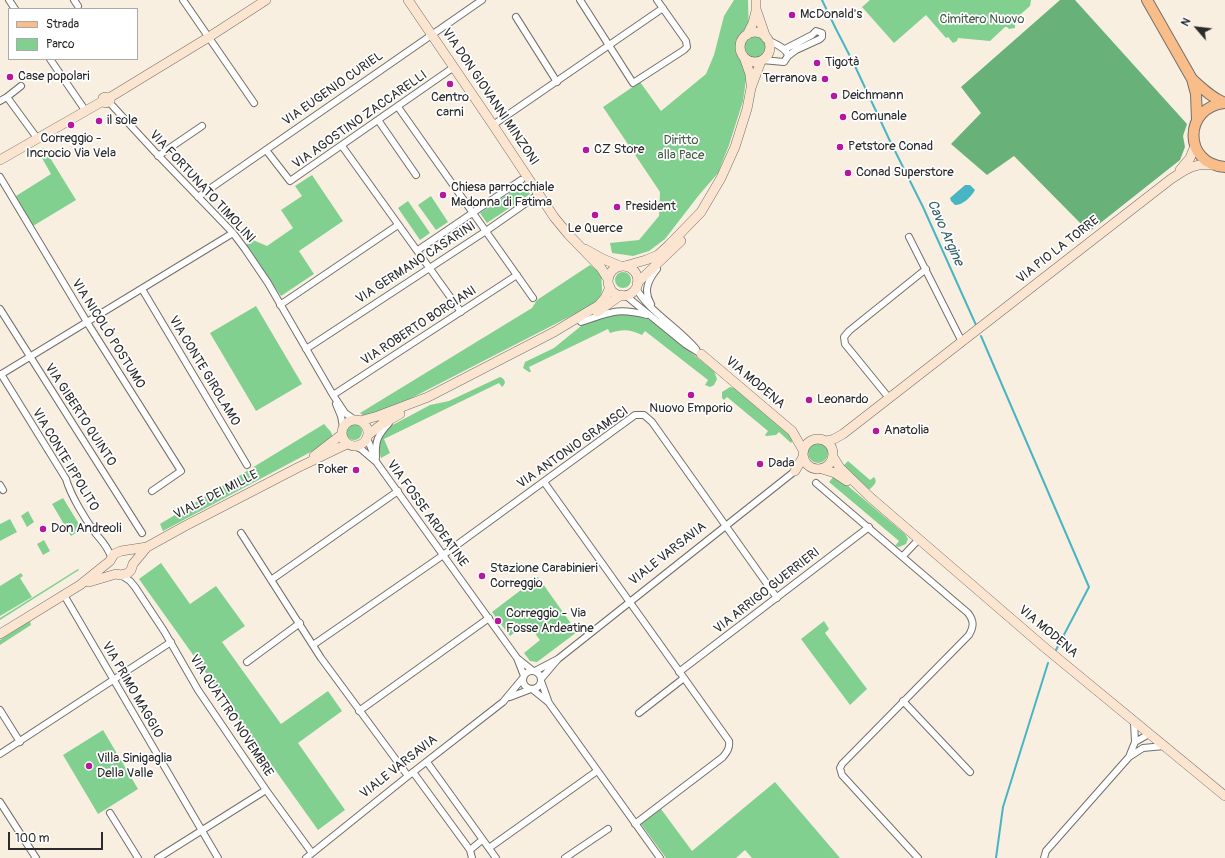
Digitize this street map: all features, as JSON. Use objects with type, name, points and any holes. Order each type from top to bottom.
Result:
[{"type":"main road","points":[[1147,0],[1192,79],[1196,94],[1197,120],[1193,136],[1195,146],[1202,157],[1212,165],[1225,168]]},
{"type":"main road","points":[[1192,79],[1219,101],[1225,103]]},
{"type":"main road","points":[[1197,120],[1200,115],[1209,108],[1225,103]]},
{"type":"street","points":[[9,0],[15,8]]},
{"type":"street","points":[[74,0],[78,6]]},
{"type":"street","points":[[183,0],[254,103]]},
{"type":"street","points":[[0,160],[85,110],[107,100],[266,0]]},
{"type":"street","name":"VIA DON GIOVANNI MINZONI","points":[[408,0],[558,222],[601,268],[609,283]]},
{"type":"street","name":"VIA EUGENIO CURIEL","points":[[198,198],[482,0]]},
{"type":"street","points":[[580,0],[633,83],[687,47],[686,41],[657,0]]},
{"type":"street","points":[[751,88],[750,74],[740,46],[753,24],[756,5]]},
{"type":"street","points":[[623,266],[658,255],[694,220],[715,189],[731,157],[747,109],[751,88],[761,61],[769,52],[770,45],[756,5]]},
{"type":"street","points":[[493,125],[558,82],[663,8]]},
{"type":"street","points":[[516,17],[558,82]]},
{"type":"street","points":[[744,57],[751,62],[784,62],[788,56],[796,50],[820,39],[822,37],[822,33],[816,31],[812,35],[785,49]]},
{"type":"street","points":[[747,35],[756,33],[762,34],[767,39],[785,49],[788,56]]},
{"type":"street","points":[[51,60],[85,110]]},
{"type":"street","name":"VIA AGOSTINO ZACCARELLI","points":[[266,150],[290,181],[454,67]]},
{"type":"street","points":[[0,101],[22,86]]},
{"type":"street","points":[[7,96],[37,138]]},
{"type":"street","name":"VIA FORTUNATO TIMOLINI","points":[[107,100],[158,156],[233,233],[257,266],[333,395],[346,412],[357,420]]},
{"type":"street","points":[[398,107],[533,298]]},
{"type":"street","points":[[378,120],[416,175]]},
{"type":"street","points":[[158,156],[202,126]]},
{"type":"street","points":[[342,146],[461,312]]},
{"type":"street","name":"VIA PIO LA TORRE","points":[[1171,179],[1187,162],[1195,146]]},
{"type":"street","name":"VIA PIO LA TORRE","points":[[826,441],[843,434],[1171,179],[1193,165],[1212,165]]},
{"type":"street","name":"VIA NICOLÒ POSTUMO","points":[[0,178],[87,322],[181,471],[152,491]]},
{"type":"street","points":[[418,250],[521,180]]},
{"type":"street","name":"VIA GERMANO CASARINI","points":[[306,349],[539,194]]},
{"type":"street","name":"VIALE DEI MILLE","points":[[554,332],[572,327],[623,295],[633,291],[686,235],[694,220]]},
{"type":"street","points":[[280,305],[398,225]]},
{"type":"street","points":[[0,375],[233,233]]},
{"type":"street","points":[[909,236],[962,342]]},
{"type":"street","name":"VIA DON GIOVANNI MINZONI","points":[[580,246],[603,259],[623,266]]},
{"type":"street","name":"VIA MODENA","points":[[654,309],[649,302],[647,294],[648,282],[651,276],[670,253]]},
{"type":"street","points":[[623,266],[633,270],[638,279],[637,286]]},
{"type":"street","name":"VIALE DEI MILLE","points":[[80,586],[117,552],[125,552],[147,547],[297,468],[351,445],[362,444],[373,430],[395,416],[554,332],[598,306],[605,298],[612,271],[623,266]]},
{"type":"street","points":[[889,398],[845,344],[844,337],[849,331],[926,269]]},
{"type":"street","name":"VIA ROBERTO BORCIANI","points":[[333,395],[517,275]]},
{"type":"street","points":[[609,283],[612,291],[623,295]]},
{"type":"street","name":"VIA MODENA","points":[[637,286],[641,296],[689,340],[701,354]]},
{"type":"street","name":"VIA CONTE GIROLAMO","points":[[142,289],[247,466]]},
{"type":"street","name":"VIA MODENA","points":[[623,295],[685,344],[701,354],[792,431],[813,440]]},
{"type":"street","name":"VIA GIBERTO QUINTO","points":[[0,309],[142,533]]},
{"type":"street","name":"VIALE DEI MILLE","points":[[581,322],[617,311],[635,312],[649,316]]},
{"type":"street","name":"VIA CONTE IPPOLITO","points":[[0,375],[66,479],[69,490],[96,533],[107,547],[110,559]]},
{"type":"street","name":"VIA FORTUNATO TIMOLINI","points":[[333,395],[341,416],[342,431]]},
{"type":"street","name":"VIALE DEI MILLE","points":[[297,468],[342,431],[348,422],[369,420],[428,398]]},
{"type":"street","name":"VIA ANTONIO GRAMSCI","points":[[313,645],[443,555],[635,415],[644,415],[652,422],[725,526]]},
{"type":"street","name":"VIA FOSSE ARDEATINE","points":[[376,461],[377,439],[382,430],[395,416]]},
{"type":"street","points":[[357,420],[366,426],[367,436]]},
{"type":"street","points":[[342,431],[344,442],[351,445]]},
{"type":"street","name":"VIA MODENA","points":[[792,431],[803,453]]},
{"type":"street","name":"VIA PIO LA TORRE","points":[[834,455],[843,434]]},
{"type":"street","name":"VIA FOSSE ARDEATINE","points":[[367,436],[376,461],[517,658],[524,677]]},
{"type":"street","points":[[819,439],[826,441],[831,446],[834,455],[831,463],[818,470],[810,467],[807,464],[803,453],[807,444],[813,440],[819,439]]},
{"type":"street","name":"VIA FOSSE ARDEATINE","points":[[351,445],[361,449],[376,461]]},
{"type":"street","name":"VIALE VARSAVIA","points":[[795,471],[803,453]]},
{"type":"street","name":"VIA MODENA","points":[[834,455],[840,468],[856,485],[1134,722],[1225,796]]},
{"type":"street","name":"VIALE VARSAVIA","points":[[508,698],[539,686],[541,680],[558,659],[795,471],[810,467]]},
{"type":"street","name":"VIA MODENA","points":[[822,469],[835,473],[846,481],[856,485]]},
{"type":"street","points":[[544,482],[726,737],[729,746],[723,757],[635,824]]},
{"type":"street","points":[[816,483],[968,613],[974,625],[969,635],[842,764],[840,771],[918,858]]},
{"type":"street","points":[[271,580],[398,492]]},
{"type":"street","points":[[725,526],[777,598]]},
{"type":"street","name":"VIA ARRIGO GUERRIERI","points":[[680,672],[869,527]]},
{"type":"street","points":[[241,533],[313,645],[359,711],[411,774],[470,850],[472,858]]},
{"type":"street","points":[[903,556],[919,539]]},
{"type":"street","name":"VIALE DEI MILLE","points":[[0,634],[80,586],[119,574],[128,573],[147,547]]},
{"type":"street","points":[[125,552],[131,556],[132,567]]},
{"type":"street","points":[[110,559],[111,569],[119,574]]},
{"type":"street","name":"VIA QUATTRO NOVEMBRE","points":[[132,567],[132,580],[135,588]]},
{"type":"street","name":"VIA QUATTRO NOVEMBRE","points":[[119,574],[130,581],[135,588],[170,642],[198,690],[266,790],[312,853]]},
{"type":"street","name":"VIA PRIMO MAGGIO","points":[[64,595],[218,858]]},
{"type":"street","points":[[359,711],[489,618]]},
{"type":"street","points":[[247,662],[300,623]]},
{"type":"street","points":[[0,754],[170,642]]},
{"type":"street","name":"VIA FOSSE ARDEATINE","points":[[517,658],[533,671]]},
{"type":"street","name":"VIALE VARSAVIA","points":[[306,858],[508,698],[527,672],[533,671],[558,659]]},
{"type":"street","points":[[533,671],[539,674],[549,703],[660,858]]},
{"type":"street","points":[[524,677],[524,684],[549,703]]},
{"type":"street","points":[[639,713],[684,678]]},
{"type":"street","points":[[903,701],[970,772]]},
{"type":"street","points":[[0,710],[20,742]]},
{"type":"street","points":[[1129,757],[1135,742],[1134,722]]},
{"type":"street","points":[[1135,742],[1149,734]]},
{"type":"street","points":[[1143,748],[1149,734]]},
{"type":"street","points":[[1044,858],[1046,851],[1129,757],[1143,748],[1164,746]]},
{"type":"street","points":[[427,762],[496,858]]},
{"type":"street","points":[[489,848],[597,771]]},
{"type":"street","points":[[158,858],[266,790]]},
{"type":"street","points":[[0,802],[36,858]]},
{"type":"street","points":[[110,813],[138,858]]},
{"type":"street","points":[[565,858],[608,828]]},
{"type":"street","points":[[470,850],[482,840]]},
{"type":"green space","name":"Diritto alla Pace","points":[[734,0],[748,0],[749,37],[757,36],[762,39],[766,48],[762,56],[757,59],[749,58],[743,101],[729,145],[718,173],[665,239],[649,251],[633,256],[612,253],[610,243],[639,240],[659,216],[660,192],[603,107],[640,82],[661,111],[706,74],[714,55],[724,16]]},
{"type":"green space","name":"Cimitero Nuovo","points":[[870,0],[1031,0],[1030,6],[1013,21],[1015,28],[1009,29],[1005,27],[990,41],[958,38],[957,41],[953,43],[948,37],[946,38],[926,15],[894,43],[862,7]]},
{"type":"green space","points":[[1060,0],[1075,0],[1187,124],[1183,136],[1185,147],[1180,160],[1089,232],[1014,156],[987,175],[951,144],[981,113],[961,87]]},
{"type":"green space","points":[[44,148],[76,200],[33,226],[16,196],[51,174],[38,151]]},
{"type":"green space","points":[[312,175],[343,221],[299,251],[314,274],[281,296],[246,245],[253,240],[267,246],[293,228],[281,210],[302,196],[295,186]]},
{"type":"green space","points":[[523,184],[530,194],[487,223],[480,213]]},
{"type":"green space","points":[[431,196],[448,222],[436,230],[418,205]]},
{"type":"green space","points":[[408,201],[430,233],[420,240],[398,208]]},
{"type":"green space","points":[[590,265],[602,274],[602,292],[596,303],[392,408],[365,417],[360,413],[532,308],[537,300]]},
{"type":"green space","points":[[620,272],[626,272],[631,277],[629,286],[626,288],[620,288],[615,283],[615,277]]},
{"type":"green space","points":[[256,306],[302,384],[256,411],[210,333]]},
{"type":"green space","points":[[617,313],[634,314],[650,320],[714,371],[717,379],[714,385],[710,387],[705,385],[708,380],[645,331],[642,335],[626,330],[610,333],[608,329],[529,367],[531,372],[523,368],[525,362],[554,348],[581,326],[601,317]]},
{"type":"green space","points":[[500,377],[505,381],[502,387],[499,383],[384,439],[390,453],[381,458],[378,447],[383,433],[389,427],[430,405],[449,401]]},
{"type":"green space","points":[[730,387],[734,388],[794,439],[791,443],[779,432],[776,435],[766,436],[765,435],[768,431],[727,397],[724,400],[722,398],[722,392]]},
{"type":"green space","points":[[324,424],[331,432],[333,437],[320,447],[163,531],[160,524]]},
{"type":"green space","points":[[351,424],[357,424],[362,429],[360,438],[357,440],[351,440],[346,435],[346,429]]},
{"type":"green space","points":[[818,443],[825,446],[828,453],[825,460],[818,463],[811,460],[808,453],[811,446]]},
{"type":"green space","points":[[848,461],[870,480],[874,477],[876,482],[870,489],[868,489],[842,467]]},
{"type":"green space","points":[[835,475],[905,534],[908,539],[906,544],[899,547],[895,546],[899,541],[829,482]]},
{"type":"green space","points":[[63,498],[82,529],[71,536],[52,504]]},
{"type":"green space","points":[[28,511],[34,522],[27,527],[21,516]]},
{"type":"green space","points":[[10,519],[17,532],[0,541],[0,524]]},
{"type":"green space","points":[[44,540],[50,551],[43,555],[37,544]]},
{"type":"green space","points":[[161,563],[190,604],[216,586],[245,626],[222,642],[281,724],[328,691],[342,711],[298,743],[345,810],[318,830],[139,579]]},
{"type":"green space","points":[[78,569],[79,570],[0,620],[0,618]]},
{"type":"green space","points":[[21,573],[23,576],[20,578],[32,597],[0,616],[0,586]]},
{"type":"green space","points":[[538,577],[577,632],[537,662],[530,661],[524,653],[540,640],[527,623],[510,636],[492,612]]},
{"type":"green space","points":[[30,621],[31,625],[0,645],[0,640]]},
{"type":"green space","points":[[824,621],[829,629],[825,633],[867,689],[850,705],[801,639]]},
{"type":"green space","points":[[103,730],[138,789],[98,814],[63,755]]},
{"type":"green space","points":[[775,782],[840,858],[752,858],[745,850],[736,858],[666,858],[641,824],[661,809],[692,851]]},
{"type":"water","points":[[965,185],[970,185],[975,190],[961,204],[955,205],[950,198]]},
{"type":"waterway","name":"Cavo Argine","points":[[822,0],[923,207],[976,325]]},
{"type":"waterway","points":[[981,336],[1089,587],[1056,650]]},
{"type":"waterway","points":[[996,858],[1003,807],[1048,663]]},
{"type":"place","name":"McDonald's","points":[[792,15]]},
{"type":"place","name":"Tigotà","points":[[817,63]]},
{"type":"place","name":"Case popolari","points":[[10,77]]},
{"type":"place","name":"Terranova","points":[[825,79]]},
{"type":"place","name":"Centro carni","points":[[450,84]]},
{"type":"place","name":"Deichmann","points":[[834,96]]},
{"type":"place","name":"Comunale","points":[[843,117]]},
{"type":"place","name":"il sole","points":[[99,121]]},
{"type":"place","name":"Correggio - Incrocio Via Vela","points":[[71,125]]},
{"type":"place","name":"Petstore Conad","points":[[840,147]]},
{"type":"place","name":"CZ Store","points":[[586,150]]},
{"type":"place","name":"Conad Superstore","points":[[848,173]]},
{"type":"place","name":"Chiesa parrocchiale Madonna di Fatima","points":[[443,195]]},
{"type":"place","name":"President","points":[[617,207]]},
{"type":"place","name":"Le Querce","points":[[595,215]]},
{"type":"place","name":"Nuovo Emporio","points":[[691,395]]},
{"type":"place","name":"Leonardo","points":[[809,400]]},
{"type":"place","name":"Anatolia","points":[[876,431]]},
{"type":"place","name":"Dada","points":[[760,464]]},
{"type":"place","name":"Poker","points":[[356,470]]},
{"type":"place","name":"Don Andreoli","points":[[43,529]]},
{"type":"place","name":"Stazione Carabinieri Correggio","points":[[482,576]]},
{"type":"place","name":"Correggio - Via Fosse Ardeatine","points":[[498,621]]},
{"type":"place","name":"Villa Sinigaglia Della Valle","points":[[89,766]]}]
